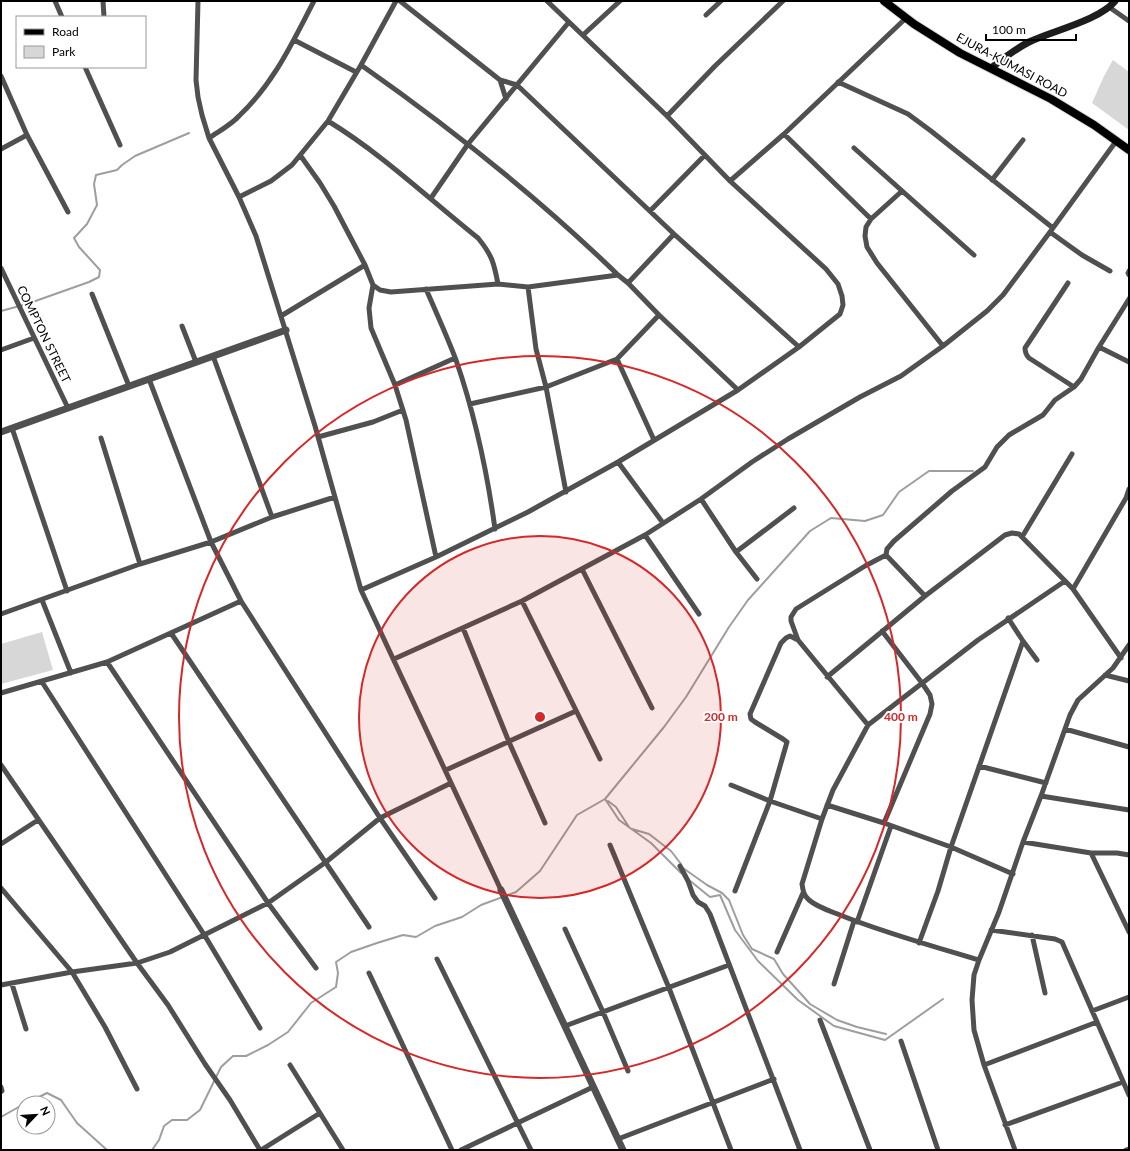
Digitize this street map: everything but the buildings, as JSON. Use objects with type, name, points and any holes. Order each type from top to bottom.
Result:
[{"type":"main road","name":"EJURA-KUMASI ROAD","points":[[884,1],[905,19],[960,53],[1051,99],[1117,140],[1129,150]]},
{"type":"main road","points":[[991,68],[1013,50],[1031,41],[1078,23],[1109,7],[1115,1]]},
{"type":"street","points":[[55,1],[62,16]]},
{"type":"street","points":[[103,1],[104,16]]},
{"type":"street","points":[[198,1],[196,80],[198,97],[209,138],[239,197],[256,236],[318,437],[361,590],[623,1150]]},
{"type":"street","points":[[209,138],[238,117],[270,82],[314,1]]},
{"type":"street","points":[[239,197],[271,181],[292,166],[328,121],[396,1]]},
{"type":"street","points":[[400,1],[500,80],[518,85],[674,234],[799,347]]},
{"type":"street","points":[[361,590],[495,529],[566,492],[618,462],[738,390],[799,347],[840,314],[843,305],[838,284],[826,269],[730,181],[667,116],[547,1]]},
{"type":"street","points":[[583,35],[620,1]]},
{"type":"street","points":[[706,15],[721,1]]},
{"type":"street","points":[[667,116],[715,66],[783,1]]},
{"type":"street","points":[[1109,7],[1129,21]]},
{"type":"street","points":[[730,181],[784,134],[905,19]]},
{"type":"street","points":[[431,198],[468,144],[569,22]]},
{"type":"street","points":[[294,40],[356,72]]},
{"type":"street","points":[[361,65],[468,144],[556,219],[594,252],[618,276],[628,283],[659,315],[738,390]]},
{"type":"street","points":[[85,68],[120,145]]},
{"type":"street","points":[[1,76],[27,135],[68,212]]},
{"type":"street","points":[[500,80],[506,99]]},
{"type":"street","points":[[838,82],[908,114],[992,180],[1082,255],[1110,272]]},
{"type":"street","points":[[328,121],[354,137],[391,165],[478,238],[488,250],[495,264],[498,284]]},
{"type":"street","points":[[784,134],[871,219]]},
{"type":"street","points":[[1,149],[27,135]]},
{"type":"street","points":[[992,180],[1023,140]]},
{"type":"street","points":[[394,659],[522,601],[645,534],[701,499],[752,462],[788,439],[860,397],[901,376],[943,346],[987,312],[1002,295],[1052,230],[1117,140]]},
{"type":"street","points":[[854,148],[974,255]]},
{"type":"street","points":[[650,211],[705,155]]},
{"type":"street","points":[[300,156],[320,183],[365,265],[373,284],[380,290],[391,292],[498,284],[528,287],[618,276]]},
{"type":"street","points":[[902,191],[871,219],[866,227],[865,236],[867,247],[877,263],[943,346]]},
{"type":"street","points":[[628,283],[674,234]]},
{"type":"street","points":[[281,316],[365,265]]},
{"type":"street","name":"COMPTON STREET","points":[[1,268],[68,408]]},
{"type":"street","points":[[1129,271],[1129,275]]},
{"type":"street","points":[[1068,283],[1025,348],[1025,352],[1026,356],[1074,387]]},
{"type":"street","points":[[373,284],[369,308],[371,328],[395,385],[403,410],[412,444],[436,557]]},
{"type":"street","points":[[528,287],[536,349],[546,387],[566,492]]},
{"type":"street","points":[[426,289],[455,358],[470,404],[489,486],[495,529]]},
{"type":"street","points":[[92,294],[129,386]]},
{"type":"street","points":[[886,555],[887,549],[894,541],[952,491],[985,467],[997,447],[1009,435],[1043,415],[1055,400],[1074,387],[1081,379],[1129,299]]},
{"type":"street","points":[[470,404],[546,387],[618,359],[659,315]]},
{"type":"street","points":[[182,326],[196,362]]},
{"type":"street","points":[[1,432],[286,330]]},
{"type":"street","points":[[1,350],[34,338]]},
{"type":"street","points":[[1099,348],[1129,362]]},
{"type":"street","points":[[213,356],[272,517]]},
{"type":"street","points":[[395,385],[455,358]]},
{"type":"street","points":[[618,359],[654,440]]},
{"type":"street","points":[[149,379],[211,542],[241,601],[380,818],[434,898]]},
{"type":"street","points":[[318,437],[373,422],[403,410]]},
{"type":"street","points":[[12,428],[67,591]]},
{"type":"street","points":[[100,438],[140,564]]},
{"type":"street","points":[[1022,537],[1072,454]]},
{"type":"street","points":[[618,462],[663,523]]},
{"type":"street","points":[[1074,589],[1126,498],[1129,489]]},
{"type":"street","points":[[1,614],[140,564],[211,542],[272,517],[334,497]]},
{"type":"street","points":[[701,499],[736,552],[757,579]]},
{"type":"street","points":[[736,552],[794,508]]},
{"type":"street","points":[[828,677],[925,596],[1005,535],[1012,533],[1019,534],[1074,589],[1121,658]]},
{"type":"street","points":[[645,534],[699,614]]},
{"type":"street","points":[[886,555],[925,596]]},
{"type":"street","points":[[868,725],[798,640],[791,617],[796,609],[865,566],[886,555]]},
{"type":"street","points":[[582,569],[652,708]]},
{"type":"street","points":[[777,952],[803,893],[802,884],[822,819],[833,790],[868,725],[1008,618],[1065,581]]},
{"type":"street","points":[[42,600],[71,673]]},
{"type":"street","points":[[1,692],[42,682],[107,662],[241,601]]},
{"type":"street","points":[[522,601],[600,759]]},
{"type":"street","points":[[1008,618],[1037,660]]},
{"type":"street","points":[[463,628],[509,742],[545,823]]},
{"type":"street","points":[[882,631],[922,683],[930,695],[932,704],[930,714],[884,823]]},
{"type":"street","points":[[170,633],[370,927]]},
{"type":"street","points":[[735,891],[770,801],[786,742],[783,738],[751,719],[750,714],[781,643],[790,636],[798,640]]},
{"type":"street","points":[[919,943],[938,891],[950,847],[1023,641]]},
{"type":"street","points":[[1015,1150],[984,1065],[974,1030],[972,1000],[974,975],[999,912],[1070,715],[1078,700],[1121,658],[1129,645]]},
{"type":"street","points":[[107,662],[268,903],[316,968]]},
{"type":"street","points":[[1105,675],[1129,681]]},
{"type":"street","points":[[42,682],[205,936],[260,1028]]},
{"type":"street","points":[[446,770],[576,711]]},
{"type":"street","points":[[1065,729],[1129,747]]},
{"type":"street","points":[[1,765],[137,963],[168,1005],[205,1064],[230,1100],[260,1150],[320,1114]]},
{"type":"street","points":[[979,766],[1046,784]]},
{"type":"street","points":[[1,985],[72,972],[137,963],[170,952],[205,936],[268,903],[326,862],[380,818],[451,783]]},
{"type":"street","points":[[731,785],[770,801],[822,819]]},
{"type":"street","points":[[1041,796],[1129,810]]},
{"type":"street","points":[[828,805],[884,823],[950,847],[1013,874]]},
{"type":"street","points":[[1,844],[38,820]]},
{"type":"street","points":[[834,984],[855,921],[891,826]]},
{"type":"street","points":[[1023,842],[1091,853],[1117,853],[1129,855]]},
{"type":"street","points":[[610,845],[669,988],[731,1150]]},
{"type":"street","points":[[1091,853],[1129,932]]},
{"type":"street","points":[[680,866],[693,895],[698,902],[708,910],[800,1150]]},
{"type":"street","points":[[1,888],[72,972],[105,1027],[136,1089]]},
{"type":"street","points":[[803,893],[809,900],[817,905],[855,921],[919,943],[979,960]]},
{"type":"street","points":[[565,929],[628,1071]]},
{"type":"street","points":[[991,930],[1032,935],[1055,939],[1062,942],[1129,1095]]},
{"type":"street","points":[[1032,935],[1044,992]]},
{"type":"street","points":[[437,959],[530,1150]]},
{"type":"street","points":[[565,1026],[729,965]]},
{"type":"street","points":[[369,973],[452,1150]]},
{"type":"street","points":[[12,984],[26,1028]]},
{"type":"street","points":[[1092,1011],[1129,997]]},
{"type":"street","points":[[820,1020],[870,1150]]},
{"type":"street","points":[[984,1065],[1097,1022]]},
{"type":"street","points":[[901,1041],[937,1150]]},
{"type":"street","points":[[290,1065],[343,1150]]},
{"type":"street","points":[[618,1139],[774,1079]]},
{"type":"street","points":[[1005,1125],[1123,1082]]},
{"type":"street","points":[[461,1150],[593,1087]]},
{"type":"green space","points":[[1113,60],[1129,72],[1129,130],[1092,103]]},
{"type":"green space","points":[[42,632],[53,670],[1,684],[1,644]]},
{"type":"waterway","points":[[1,311],[27,304],[99,277],[100,270],[79,247],[74,238],[87,224],[97,205],[94,184],[96,175],[117,170],[135,156],[189,133]]},
{"type":"waterway","points":[[152,1150],[159,1140],[164,1126],[172,1120],[187,1120],[200,1110],[221,1067],[233,1056],[246,1056],[268,1045],[288,1032],[311,1003],[336,987],[338,973],[336,962],[351,952],[403,935],[416,937],[435,926],[462,917],[481,905],[516,892],[540,871],[577,815],[605,799],[664,727],[686,697],[729,627],[748,600],[810,531],[831,518],[865,521],[883,515],[899,492],[929,471],[973,471]]},
{"type":"waterway","points":[[605,799],[619,820],[651,843],[681,873]]},
{"type":"waterway","points":[[608,801],[616,807],[629,827]]},
{"type":"waterway","points":[[632,829],[649,834],[671,851],[681,864]]},
{"type":"waterway","points":[[683,868],[707,885],[722,893],[729,900],[743,935],[752,949],[774,959],[783,974],[810,1004],[837,1020],[857,1027],[886,1034]]},
{"type":"waterway","points":[[689,880],[710,897],[720,895],[735,930],[758,961],[798,1000],[834,1026],[885,1040],[943,999]]},
{"type":"waterway","points":[[43,1095],[47,1093],[51,1095]]},
{"type":"waterway","points":[[56,1098],[61,1100],[77,1123],[107,1150]]},
{"type":"waterway","points":[[1,1117],[16,1109]]}]
